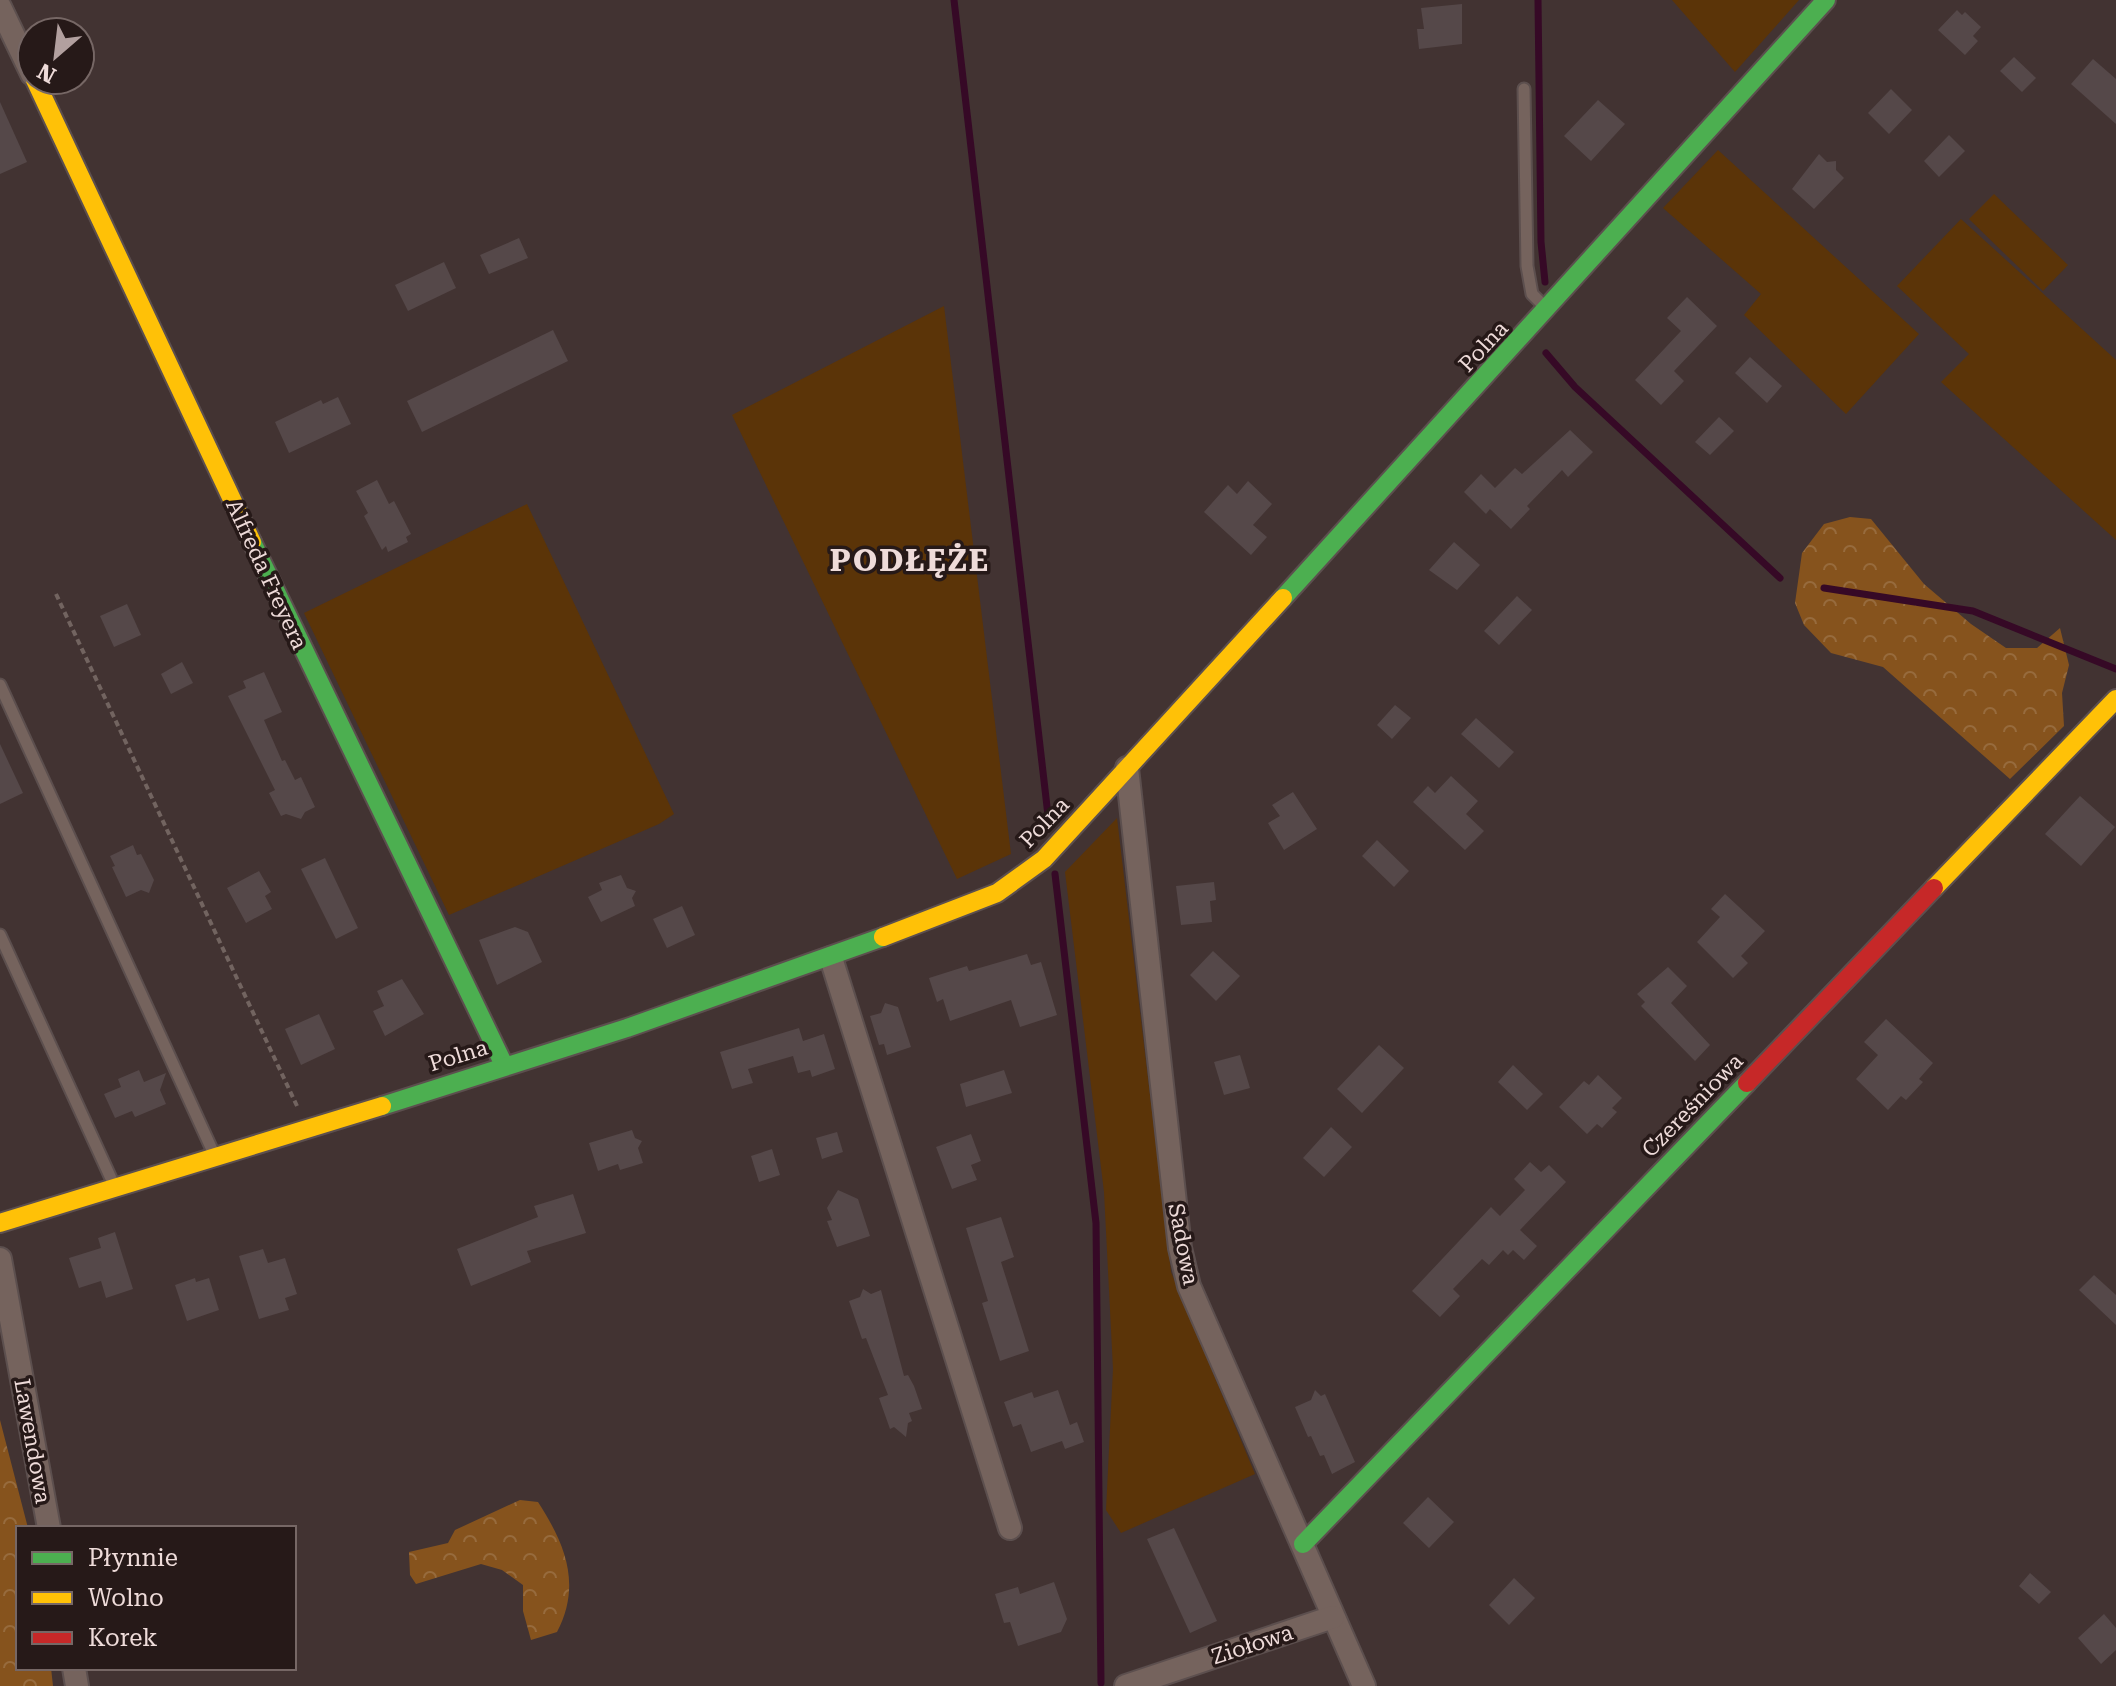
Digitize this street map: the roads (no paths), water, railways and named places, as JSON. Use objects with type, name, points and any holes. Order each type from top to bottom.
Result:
[{"type":"street","name":"Polna","points":[[0,1223],[504,1065],[831,958],[997,893],[1019,880],[1044,859],[1548,310],[1826,0]]},
{"type":"street","points":[[0,7],[16,40]]},
{"type":"street","name":"Alfreda Freyera","points":[[43,96],[351,752],[504,1065]]},
{"type":"street","name":"Czereśniowa","points":[[1303,1544],[2116,699]]},
{"type":"street","name":"Sadowa","points":[[1127,768],[1180,1248],[1189,1286],[1364,1686]]},
{"type":"street","points":[[831,958],[1010,1528]]},
{"type":"street","name":"Lawendowa","points":[[0,1259],[49,1526]]},
{"type":"street","name":"Ziołowa","points":[[1126,1686],[1333,1617]]},
{"type":"lane","points":[[1524,89],[1527,266],[1532,294],[1548,310]]},
{"type":"lane","points":[[0,685],[215,1156]]},
{"type":"lane","points":[[0,935],[115,1187]]},
{"type":"waterway","points":[[954,0],[1049,824]]},
{"type":"waterway","points":[[1538,0],[1541,242],[1545,282]]},
{"type":"waterway","points":[[1546,353],[1575,387],[1780,578]]},
{"type":"waterway","points":[[1824,588],[1973,611],[2116,669]]},
{"type":"waterway","points":[[1055,874],[1096,1223],[1101,1683]]},
{"type":"district","name":"PODŁĘŻE","points":[[910,561]]}]
